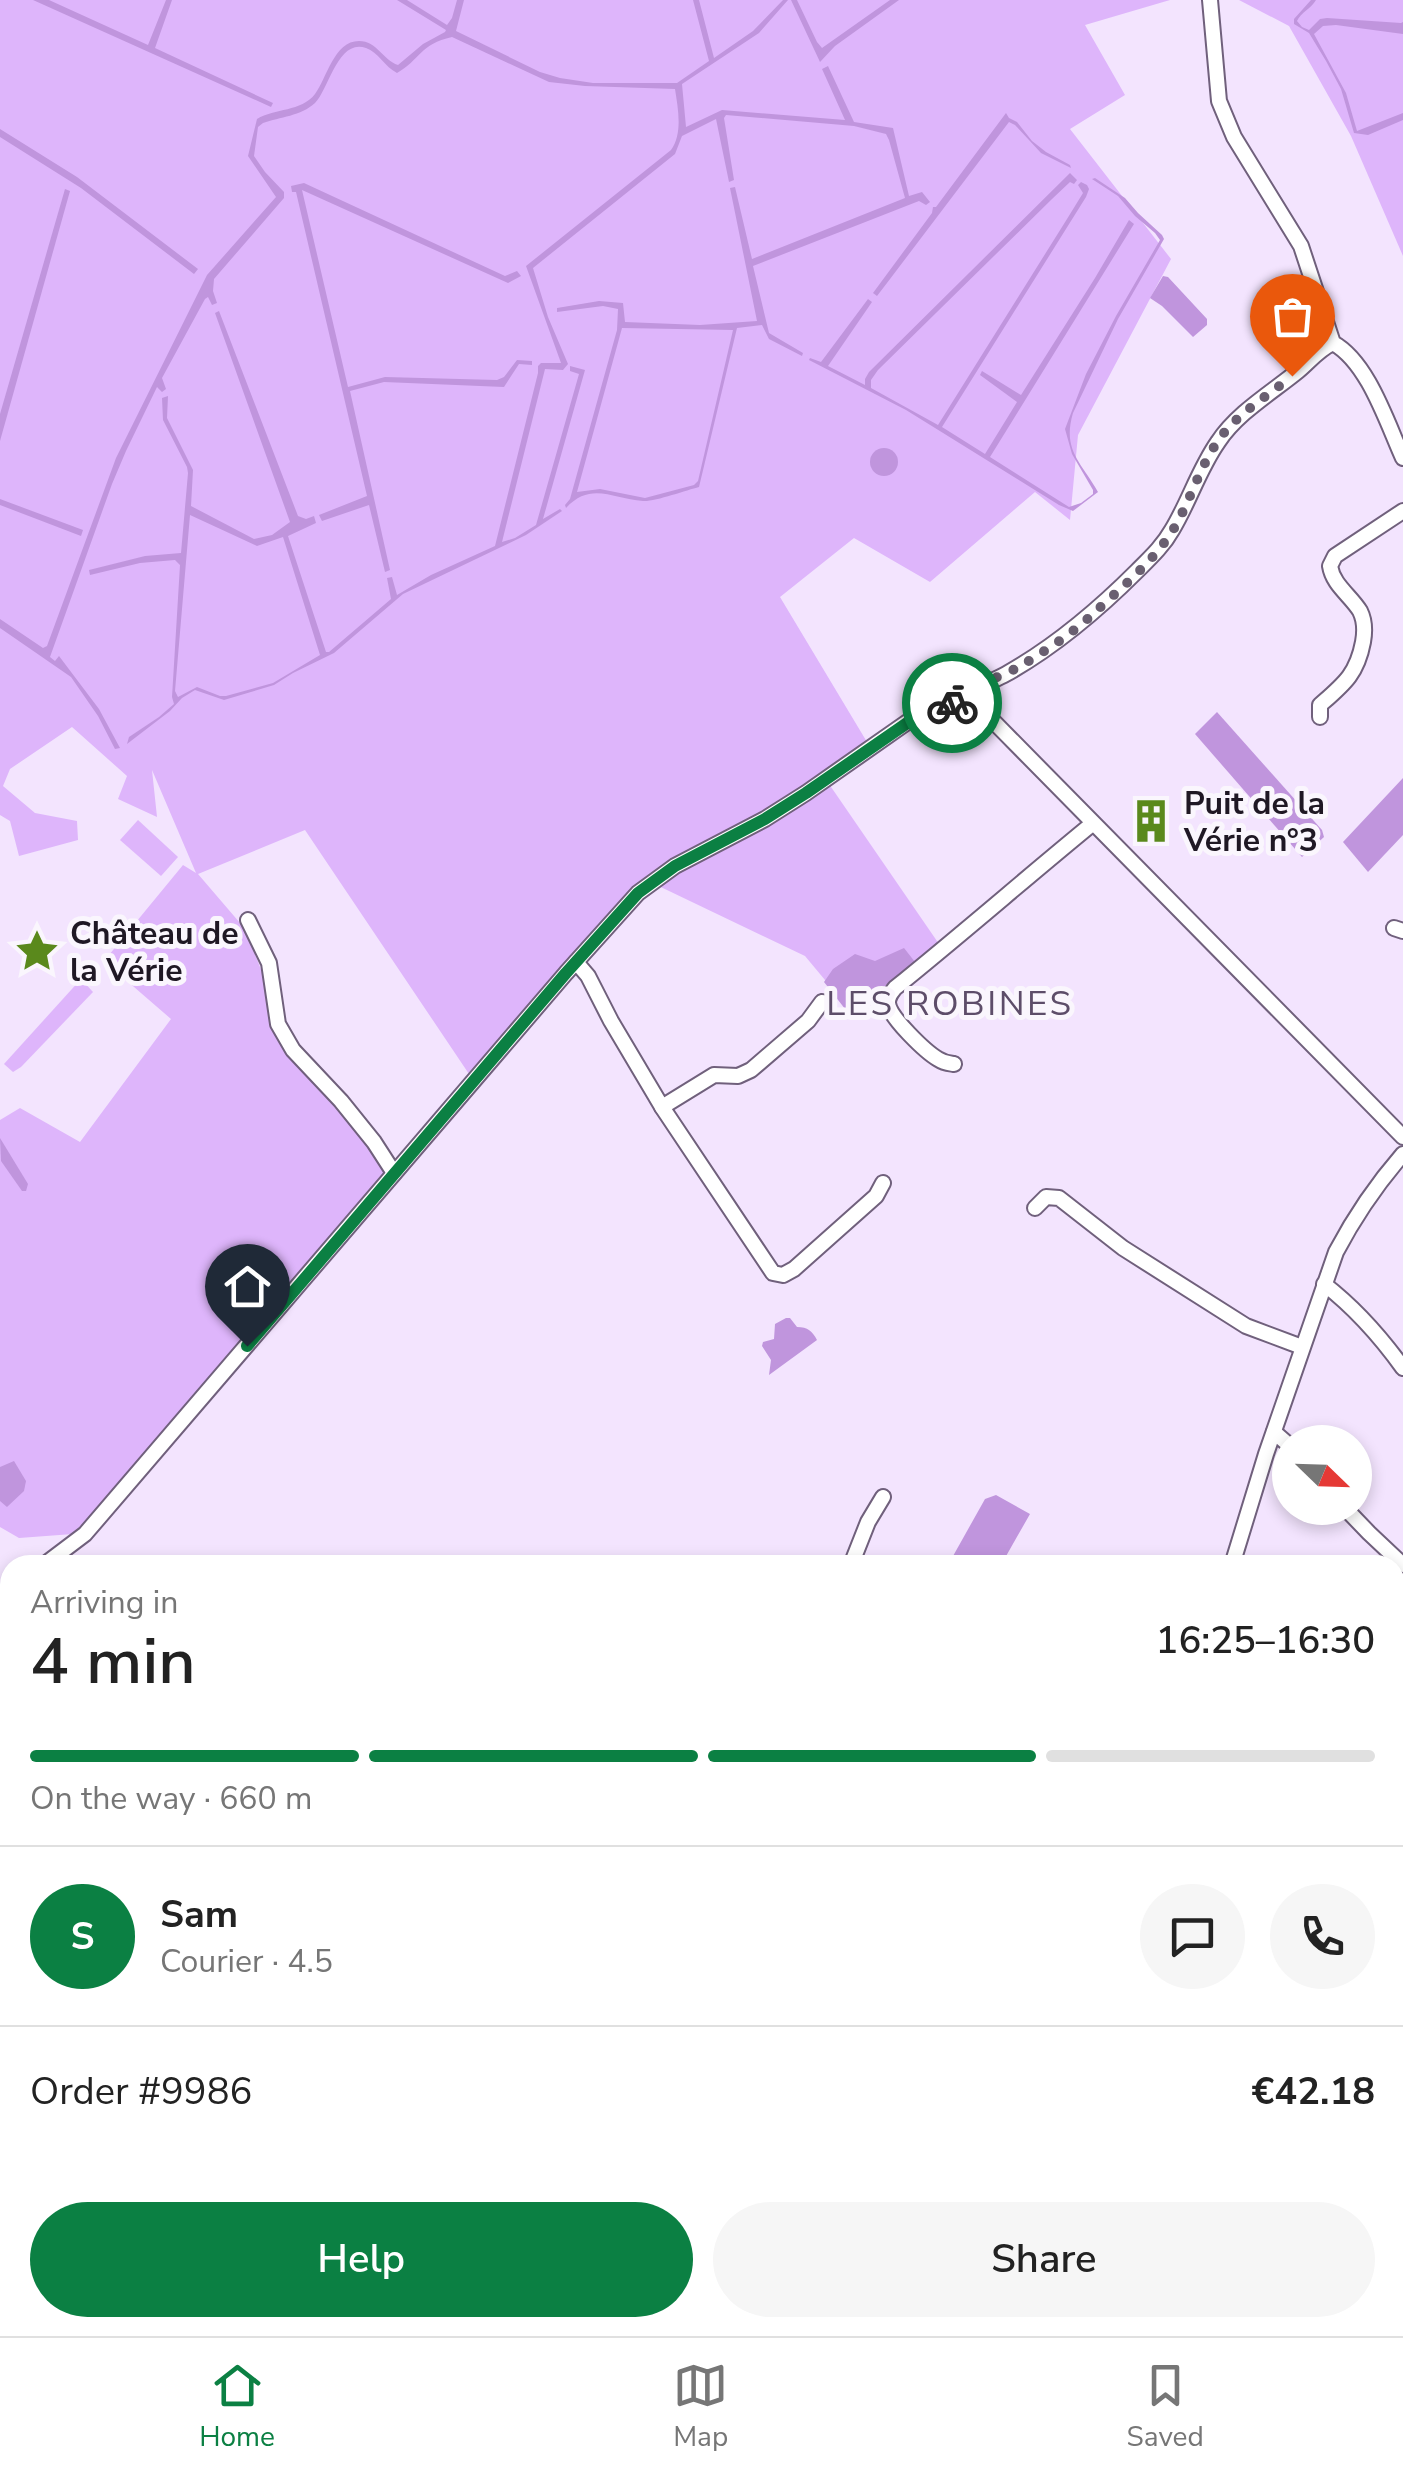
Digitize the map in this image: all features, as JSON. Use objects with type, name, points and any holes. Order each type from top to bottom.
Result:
[{"type":"street","points":[[1210,0],[1218,100],[1234,136],[1301,246],[1333,342]]},
{"type":"street","points":[[1333,342],[1356,364],[1403,458]]},
{"type":"street","points":[[962,703],[971,691],[1046,650],[1114,595],[1171,533],[1217,442],[1232,424],[1333,342]]},
{"type":"street","points":[[1320,717],[1320,705],[1358,665],[1365,624],[1332,577],[1330,566],[1336,556],[1403,512]]},
{"type":"street","points":[[57,1555],[85,1534],[638,893],[675,866],[765,819],[940,704],[962,703],[994,722],[1403,1137]]},
{"type":"street","points":[[954,1064],[927,1052],[897,1020],[889,1009],[890,994],[1092,824]]},
{"type":"street","points":[[248,920],[269,963],[278,1024],[293,1050],[342,1101],[394,1173]]},
{"type":"street","points":[[576,962],[588,976],[662,1107],[769,1270],[784,1275],[794,1269],[876,1196],[883,1183]]},
{"type":"street","points":[[662,1107],[714,1075],[738,1076],[752,1070],[808,1021],[822,1002]]},
{"type":"street","points":[[1276,1425],[1336,1252],[1376,1184],[1403,1154]]},
{"type":"street","points":[[1035,1208],[1046,1197],[1059,1198],[1123,1248],[1188,1291],[1246,1326],[1302,1348]]},
{"type":"street","points":[[1324,1284],[1350,1304],[1403,1368]]},
{"type":"street","points":[[1235,1555],[1272,1438]]},
{"type":"street","points":[[855,1555],[868,1522],[884,1498]]},
{"type":"street","points":[[1362,1525],[1392,1555]]},
{"type":"shaded area","points":[[0,0],[1170,0],[1085,25],[1125,95],[1070,129],[1171,259],[1078,435],[1070,520],[1035,492],[930,582],[854,538],[780,597],[873,752],[829,784],[939,944],[873,999],[850,1010],[805,956],[644,879],[469,1074],[305,830],[198,874],[246,930],[263,975],[270,1019],[388,1172],[126,1479],[73,1534],[19,1538],[0,1527],[0,1120],[20,1108],[80,1142],[171,1019],[104,961],[183,865],[196,873],[152,770],[157,817],[118,799],[127,776],[72,727],[10,769],[3,786],[35,813],[77,821],[78,840],[19,856],[10,821],[0,815]]},
{"type":"shaded area","points":[[33,0],[49,0],[148,45],[166,0],[172,0],[155,48],[273,103],[271,107]]},
{"type":"shaded area","points":[[397,0],[407,0],[447,25],[457,0],[464,0],[456,31],[560,78],[593,83],[677,83],[709,61],[693,0],[699,0],[714,58],[753,31],[783,0],[788,0],[759,33],[682,84],[686,127],[722,110],[845,120],[822,69],[828,66],[854,122],[893,128],[909,196],[922,192],[930,202],[926,205],[919,201],[753,266],[769,333],[803,353],[802,356],[769,339],[762,325],[737,328],[699,487],[648,501],[593,493],[566,508],[617,330],[618,309],[603,306],[557,312],[557,308],[599,301],[623,303],[625,322],[700,325],[757,321],[730,188],[735,187],[752,259],[905,198],[886,134],[854,126],[726,115],[734,180],[729,182],[716,119],[682,136],[675,154],[533,268],[568,364],[563,370],[545,369],[502,542],[536,525],[579,374],[570,371],[570,366],[585,370],[543,519],[562,511],[526,535],[403,594],[334,653],[274,685],[224,700],[195,690],[127,744],[129,737],[174,704],[180,565],[175,560],[140,563],[90,575],[89,570],[145,556],[181,553],[188,473],[163,420],[162,398],[168,396],[167,418],[193,470],[191,506],[254,539],[272,535],[290,522],[215,313],[219,311],[298,516],[314,516],[316,523],[288,536],[329,652],[391,599],[387,578],[392,577],[397,595],[495,546],[538,366],[561,363],[526,266],[671,150],[677,136],[675,89],[549,82],[452,37],[433,44],[397,73],[366,48],[348,50],[315,103],[258,127],[254,156],[284,192],[284,198],[214,279],[217,303],[212,305],[208,297],[205,299],[162,378],[166,389],[162,392],[157,387],[112,484],[50,657],[55,661],[59,656],[99,709],[120,748],[115,749],[71,677],[0,628],[0,619],[43,648],[47,646],[116,458],[207,275],[276,197],[248,156],[257,119],[309,100],[337,54],[350,43],[371,44],[398,65],[446,30]],"holes":[[[622,328],[733,330],[694,485],[645,498],[600,489],[577,492]],[[190,515],[257,546],[283,537],[320,655],[273,683],[226,696],[197,687],[178,697],[175,691]]]},
{"type":"shaded area","points":[[791,0],[797,0],[822,48],[890,0],[899,0],[835,46],[820,62]]},
{"type":"shaded area","points":[[1239,0],[1403,0],[1403,256],[1351,136],[1289,26]]},
{"type":"shaded area","points":[[1311,0],[1316,0],[1297,21],[1309,30],[1320,19],[1327,18],[1403,22],[1403,34],[1336,25],[1323,26],[1314,34],[1346,93],[1357,131],[1403,113],[1403,120],[1368,135],[1354,133],[1341,89],[1326,61],[1309,33],[1294,24]]},
{"type":"shaded area","points":[[1006,113],[1032,141],[1071,168],[1041,153],[1009,122],[877,296],[873,293],[933,207]]},
{"type":"shaded area","points":[[0,129],[77,177],[198,269],[194,274],[81,188],[0,137]]},
{"type":"shaded area","points":[[1070,173],[1077,180],[1074,184],[1070,182],[1052,199],[878,370],[871,388],[938,425],[1083,193],[1078,185],[1081,182],[1089,189],[1086,197],[942,427],[985,454],[1017,402],[980,375],[982,371],[1021,395],[1129,220],[1134,224],[990,457],[1069,507],[1093,494],[1072,454],[1065,429],[1086,374],[1160,240],[1118,196],[1092,179],[1095,178],[1125,198],[1164,239],[1118,319],[1073,413],[1072,446],[1098,492],[1073,511],[906,410],[809,360],[821,362],[868,299],[872,302],[828,366],[865,385],[869,372]]},
{"type":"shaded area","points":[[304,183],[505,276],[517,271],[521,276],[508,283],[302,190],[348,387],[385,377],[497,380],[517,360],[532,361],[532,365],[519,364],[504,387],[384,382],[350,391],[390,570],[385,572],[369,505],[322,521],[319,515],[367,496],[296,192],[292,192],[291,186]]},
{"type":"shaded area","points":[[65,189],[70,191],[0,441],[0,414]]},
{"type":"shaded area","points":[[1163,276],[1207,319],[1207,325],[1193,337],[1150,298]]},
{"type":"shaded area","points":[[884,448],[894,452],[898,462],[894,472],[884,476],[874,472],[870,462],[874,452]]},
{"type":"shaded area","points":[[0,499],[83,530],[81,536],[0,505]]},
{"type":"shaded area","points":[[1217,712],[1322,830],[1324,837],[1302,857],[1195,734]]},
{"type":"shaded area","points":[[1403,778],[1403,835],[1368,872],[1343,842]]},
{"type":"shaded area","points":[[138,820],[178,857],[161,876],[120,840]]},
{"type":"shaded area","points":[[904,948],[915,962],[849,1014],[824,982],[833,969],[855,954],[875,961]]},
{"type":"shaded area","points":[[81,979],[93,992],[13,1072],[4,1064]]},
{"type":"shaded area","points":[[0,1138],[28,1184],[26,1191],[22,1191],[1,1161]]},
{"type":"shaded area","points":[[786,1318],[809,1330],[817,1340],[769,1375],[771,1360],[763,1342],[774,1339],[775,1324]]},
{"type":"shaded area","points":[[14,1461],[26,1481],[24,1491],[7,1507],[0,1501],[0,1467]]},
{"type":"shaded area","points":[[996,1495],[1030,1514],[1007,1555],[954,1555],[985,1499]]},
{"type":"way so far","points":[[952,703],[962,703],[971,691],[1046,650],[1114,595],[1171,533],[1217,442],[1232,424],[1292,376]]},
{"type":"place","name":"Puit de la Vérie n°3","points":[[1151,821]]},
{"type":"place","name":"Château de la Vérie","points":[[37,951]]},
{"type":"district","name":"LES ROBINES","points":[[950,1003]]},
{"type":"route","points":[[247,1346],[638,893],[675,866],[806,793],[926,710],[952,703]]}]
